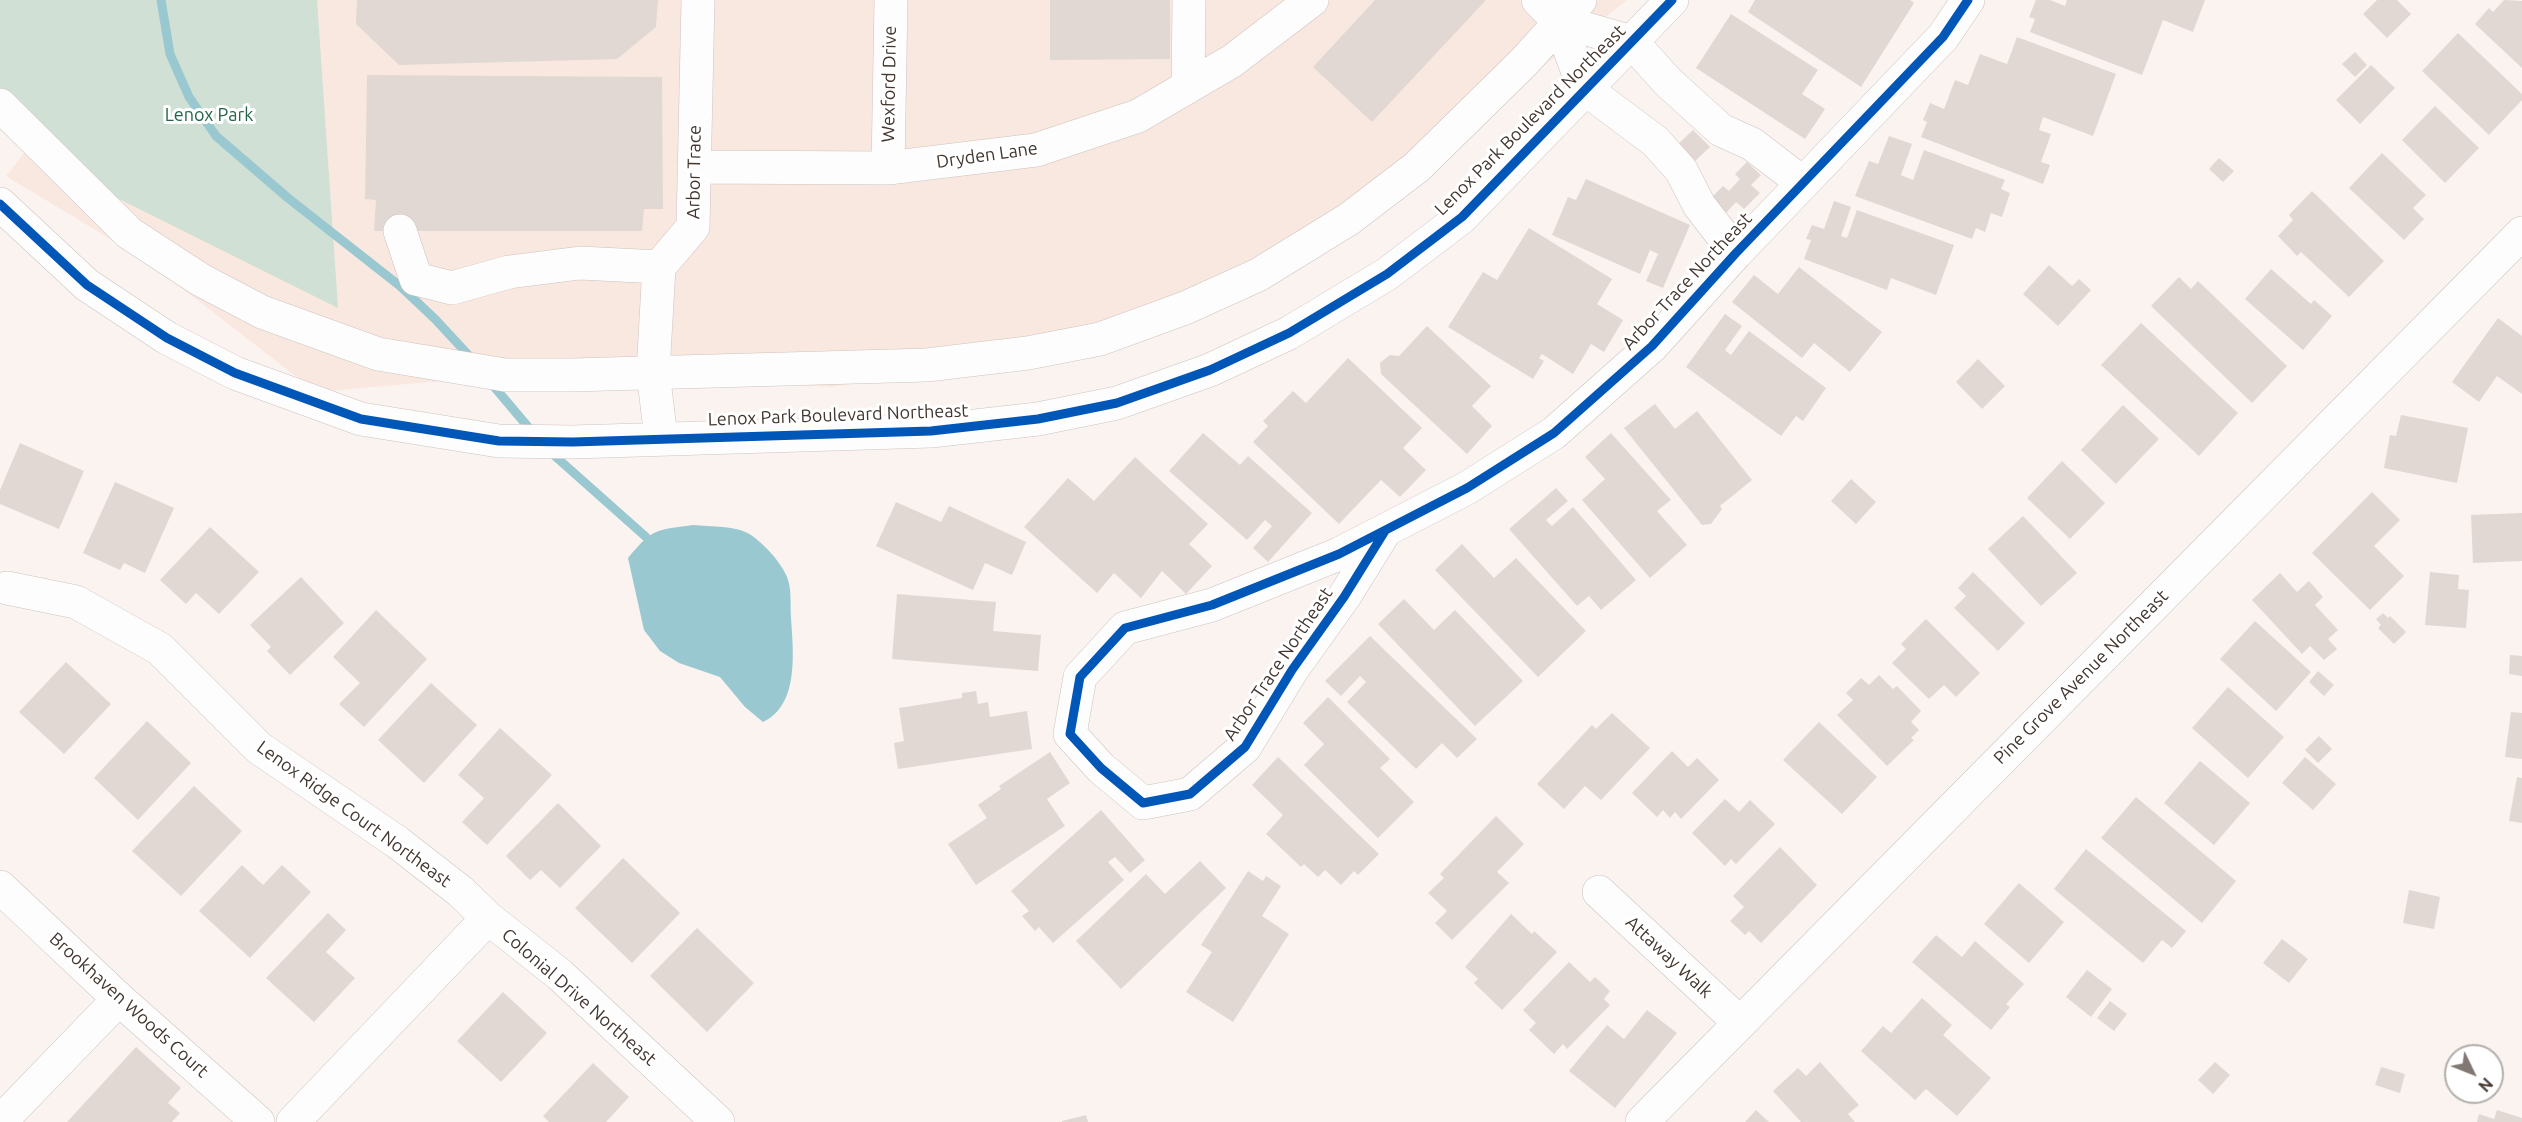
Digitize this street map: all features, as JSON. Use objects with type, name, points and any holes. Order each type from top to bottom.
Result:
[{"type":"street","name":"Arbor Trace","points":[[659,267],[693,226],[698,0]]},
{"type":"street","name":"Wexford Drive","points":[[888,168],[891,0]]},
{"type":"street","points":[[1188,87],[1189,0]]},
{"type":"street","name":"Dryden Lane","points":[[694,167],[888,168],[1036,150],[1138,116],[1232,61],[1312,0]]},
{"type":"street","name":"Lenox Park Boulevard Northeast","points":[[0,204],[87,285],[166,338],[235,373],[360,419],[500,441],[931,431],[1038,419],[1117,404],[1210,370],[1289,333],[1387,274],[1462,217],[1584,88],[1672,0]]},
{"type":"street","name":"Arbor Trace Northeast","points":[[1385,531],[1344,597],[1292,670],[1245,747],[1190,794],[1143,803],[1101,768],[1070,734],[1080,677],[1125,628],[1212,605],[1339,554],[1467,488],[1554,433],[1652,346],[1736,253],[1942,37],[1968,0]]},
{"type":"street","points":[[1559,7],[1632,42],[1668,82],[1721,130],[1752,144],[1803,183]]},
{"type":"street","points":[[1559,7],[1584,88],[1660,147],[1681,171],[1700,205],[1736,253]]},
{"type":"street","points":[[0,105],[129,233],[201,280],[262,312],[378,354],[505,375],[938,364],[1028,353],[1100,339],[1185,308],[1258,275],[1349,219],[1417,167],[1524,62],[1559,7]]},
{"type":"street","points":[[400,231],[416,279],[452,288],[509,272],[580,263],[659,267],[653,372],[661,438]]},
{"type":"street","name":"Pine Grove Avenue Northeast","points":[[1642,1122],[2522,233]]},
{"type":"street","name":"Lenox Ridge Court Northeast","points":[[7,588],[76,602],[160,649],[259,748],[397,842],[460,891],[488,918]]},
{"type":"street","name":"Brookhaven Woods Court","points":[[1,890],[119,999],[258,1122]]},
{"type":"street","name":"Attaway Walk","points":[[1599,892],[1739,1022]]},
{"type":"street","name":"Colonial Drive Northeast","points":[[293,1122],[488,918],[559,974],[718,1122]]},
{"type":"street","points":[[0,1122],[119,999]]},
{"type":"shaded area","points":[[145,0],[1627,0],[1356,214],[1221,309],[832,387],[555,371],[316,392],[147,261],[6,176]]},
{"type":"green space","name":"Lenox Park","points":[[0,0],[317,0],[338,308],[113,196],[0,94]]},
{"type":"water","points":[[693,525],[731,528],[751,535],[772,554],[787,577],[790,586],[793,645],[792,676],[783,703],[775,714],[763,722],[745,707],[720,677],[679,663],[660,651],[644,630],[628,558],[656,532]]},
{"type":"building","points":[[357,0],[658,0],[656,27],[617,59],[399,65],[356,24]]},
{"type":"building","points":[[1050,0],[1170,0],[1170,59],[1050,60]]},
{"type":"building","points":[[1375,0],[1486,0],[1372,122],[1313,67]]},
{"type":"building","points":[[1755,0],[1910,0],[1914,3],[1861,87],[1748,12]]},
{"type":"building","points":[[2036,0],[2050,0],[2065,6],[2067,0],[2205,0],[2193,32],[2163,20],[2142,75],[2030,32],[2035,19],[2029,17]]},
{"type":"building","points":[[2377,0],[2397,0],[2411,14],[2387,38],[2363,14]]},
{"type":"building","points":[[2504,0],[2522,1],[2522,68],[2475,24],[2489,8],[2493,12]]},
{"type":"building","points":[[1731,14],[1818,70],[1802,94],[1825,109],[1805,139],[1696,68]]},
{"type":"building","points":[[2458,33],[2522,94],[2522,100],[2489,135],[2422,71]]},
{"type":"building","points":[[2017,37],[2116,74],[2093,136],[2043,117],[2039,130],[2051,134],[2041,162],[2050,165],[2043,184],[1921,137],[1927,122],[1923,120],[1930,103],[1944,109],[1955,80],[1968,85],[1980,54],[2007,64]]},
{"type":"building","points":[[2355,52],[2367,65],[2355,77],[2342,64]]},
{"type":"building","points":[[2371,65],[2395,88],[2360,124],[2336,100]]},
{"type":"building","points":[[367,75],[662,77],[663,209],[644,209],[642,231],[374,231],[376,200],[365,199]]},
{"type":"building","points":[[2435,106],[2479,148],[2445,183],[2402,140]]},
{"type":"building","points":[[1693,130],[1710,147],[1695,161],[1678,144]]},
{"type":"building","points":[[1889,136],[1912,144],[1901,175],[1913,180],[1924,150],[2005,180],[2001,189],[2010,193],[2002,217],[1991,213],[1985,232],[1976,228],[1972,239],[1855,196],[1869,161],[1878,164]]},
{"type":"building","points":[[2382,153],[2426,195],[2413,208],[2424,219],[2404,240],[2349,188]]},
{"type":"building","points":[[2219,158],[2234,171],[2223,182],[2209,169]]},
{"type":"building","points":[[1747,162],[1761,175],[1751,185],[1760,193],[1744,209],[1736,202],[1726,213],[1711,198],[1723,186],[1729,191],[1740,179],[1735,174]]},
{"type":"building","points":[[1586,179],[1690,225],[1663,288],[1646,281],[1658,254],[1650,250],[1640,274],[1552,235],[1568,197],[1576,200]]},
{"type":"building","points":[[2312,191],[2384,261],[2349,297],[2301,252],[2297,256],[2278,236],[2293,220],[2289,215]]},
{"type":"building","points":[[1834,201],[1851,207],[1841,236],[1847,238],[1857,210],[1954,245],[1936,295],[1891,278],[1887,290],[1804,259],[1811,240],[1806,239],[1812,225],[1824,229]]},
{"type":"building","points":[[1529,228],[1612,279],[1597,304],[1623,320],[1604,352],[1591,344],[1573,374],[1542,354],[1539,358],[1544,361],[1533,379],[1448,327],[1483,272],[1497,280]]},
{"type":"building","points":[[2049,265],[2072,286],[2079,279],[2091,290],[2058,326],[2023,294]]},
{"type":"building","points":[[1799,267],[1882,332],[1850,372],[1814,343],[1802,358],[1732,302],[1754,275],[1778,294]]},
{"type":"building","points":[[2271,269],[2311,304],[2314,300],[2332,316],[2303,350],[2245,299]]},
{"type":"building","points":[[2179,277],[2191,289],[2198,281],[2287,366],[2252,403],[2151,306]]},
{"type":"building","points":[[1725,314],[1742,326],[1725,350],[1731,355],[1749,331],[1826,388],[1803,421],[1796,416],[1781,436],[1686,367]]},
{"type":"building","points":[[2498,318],[2522,336],[2522,394],[2497,376],[2479,402],[2452,382]]},
{"type":"building","points":[[2141,323],[2238,413],[2199,456],[2101,365]]},
{"type":"building","points":[[1427,326],[1491,386],[1472,406],[1492,426],[1467,454],[1381,374],[1380,363],[1390,355],[1399,356]]},
{"type":"building","points":[[1348,358],[1422,428],[1403,448],[1426,470],[1400,497],[1381,480],[1339,524],[1253,442],[1268,426],[1263,421],[1293,391],[1306,403]]},
{"type":"building","points":[[1978,359],[2005,386],[1982,409],[1956,382]]},
{"type":"building","points":[[1655,404],[1675,429],[1697,411],[1752,480],[1720,506],[1722,509],[1711,524],[1702,525],[1624,428]]},
{"type":"building","points":[[2123,405],[2159,439],[2116,484],[2081,450]]},
{"type":"building","points":[[2401,415],[2468,428],[2457,483],[2384,468],[2390,435],[2396,436]]},
{"type":"building","points":[[1203,433],[1240,465],[1248,456],[1312,513],[1268,562],[1253,548],[1272,526],[1265,520],[1247,540],[1169,471]]},
{"type":"building","points":[[1611,433],[1671,500],[1657,511],[1687,545],[1650,578],[1582,500],[1605,479],[1585,457]]},
{"type":"building","points":[[20,443],[84,471],[59,529],[0,504],[0,490]]},
{"type":"building","points":[[1135,457],[1208,524],[1189,544],[1212,566],[1186,594],[1162,571],[1141,598],[1114,573],[1097,593],[1024,527],[1068,478],[1094,501]]},
{"type":"building","points":[[2062,461],[2105,503],[2070,539],[2027,498]]},
{"type":"building","points":[[1851,479],[1876,502],[1856,524],[1831,501]]},
{"type":"building","points":[[115,482],[174,508],[145,573],[124,563],[120,570],[83,553]]},
{"type":"building","points":[[1556,488],[1568,501],[1546,520],[1552,526],[1573,507],[1636,580],[1601,610],[1589,596],[1577,606],[1509,529]]},
{"type":"building","points":[[2372,492],[2400,520],[2374,546],[2404,576],[2370,610],[2312,553]]},
{"type":"building","points":[[896,502],[941,522],[949,506],[1026,542],[1012,575],[985,563],[973,590],[876,546]]},
{"type":"building","points":[[2522,513],[2522,561],[2473,563],[2471,515]]},
{"type":"building","points":[[2023,516],[2077,573],[2041,606],[1988,549]]},
{"type":"building","points":[[210,527],[259,572],[219,614],[196,593],[186,604],[160,580]]},
{"type":"building","points":[[1462,544],[1494,578],[1516,558],[1586,631],[1538,677],[1435,570]]},
{"type":"building","points":[[1973,572],[2025,623],[1998,651],[1954,608],[1966,596],[1958,588]]},
{"type":"building","points":[[2430,572],[2459,575],[2458,589],[2469,590],[2466,628],[2425,625]]},
{"type":"building","points":[[2280,573],[2297,592],[2309,581],[2323,597],[2315,605],[2338,630],[2328,639],[2337,649],[2324,660],[2310,646],[2302,654],[2252,600]]},
{"type":"building","points":[[301,577],[344,623],[290,675],[267,651],[271,647],[250,625]]},
{"type":"building","points":[[897,594],[996,602],[993,631],[1041,635],[1038,671],[892,659]]},
{"type":"building","points":[[1404,599],[1434,630],[1455,610],[1523,681],[1475,726],[1378,624]]},
{"type":"building","points":[[376,610],[427,659],[364,727],[339,704],[360,683],[333,657]]},
{"type":"building","points":[[2383,613],[2388,618],[2390,616],[2406,632],[2394,644],[2378,628],[2381,625],[2376,619]]},
{"type":"building","points":[[1926,619],[1980,673],[1956,697],[1944,685],[1929,699],[1892,663],[1906,649],[1901,644]]},
{"type":"building","points":[[2255,621],[2311,672],[2276,711],[2220,659]]},
{"type":"building","points":[[1370,636],[1477,739],[1457,758],[1442,743],[1416,769],[1347,702],[1366,682],[1360,676],[1341,696],[1325,681]]},
{"type":"building","points":[[2510,655],[2522,656],[2522,676],[2509,674]]},
{"type":"building","points":[[66,662],[111,704],[64,754],[19,712]]},
{"type":"building","points":[[2318,671],[2334,685],[2324,696],[2309,682]]},
{"type":"building","points":[[1879,675],[1893,689],[1897,686],[1921,711],[1911,722],[1919,730],[1911,738],[1914,740],[1887,766],[1837,715],[1853,700],[1846,693],[1861,678],[1869,685]]},
{"type":"building","points":[[431,683],[477,725],[424,783],[378,740]]},
{"type":"building","points":[[2228,687],[2284,737],[2248,778],[2192,728]]},
{"type":"building","points":[[976,691],[978,704],[988,702],[990,717],[1027,711],[1032,749],[898,769],[894,743],[904,741],[899,708],[962,698],[962,693]]},
{"type":"building","points":[[1328,697],[1390,759],[1380,768],[1414,802],[1378,838],[1304,765],[1324,744],[1303,723]]},
{"type":"building","points":[[2511,712],[2522,713],[2522,759],[2505,757]]},
{"type":"building","points":[[1612,713],[1650,748],[1601,800],[1585,786],[1564,809],[1537,784],[1592,725],[1596,729]]},
{"type":"building","points":[[147,721],[191,763],[138,820],[94,778]]},
{"type":"building","points":[[1819,722],[1877,777],[1842,814],[1783,760]]},
{"type":"building","points":[[500,728],[552,775],[487,845],[462,822],[484,798],[458,775]]},
{"type":"building","points":[[2319,736],[2332,749],[2318,763],[2305,750]]},
{"type":"building","points":[[1672,751],[1688,767],[1697,758],[1719,780],[1681,819],[1675,812],[1670,818],[1663,810],[1657,817],[1632,793]]},
{"type":"building","points":[[1050,752],[1070,783],[1047,799],[1065,826],[976,885],[948,844],[987,818],[978,805],[1001,789],[999,786]]},
{"type":"building","points":[[1278,757],[1379,854],[1358,875],[1354,871],[1341,885],[1325,870],[1318,877],[1304,864],[1301,867],[1266,834],[1283,815],[1252,785]]},
{"type":"building","points":[[2305,757],[2336,784],[2313,810],[2282,783]]},
{"type":"building","points":[[2200,761],[2250,803],[2214,845],[2164,803]]},
{"type":"building","points":[[2517,777],[2522,778],[2522,823],[2509,821]]},
{"type":"building","points":[[194,786],[242,831],[181,896],[132,851]]},
{"type":"building","points":[[2136,797],[2236,881],[2202,923],[2101,838]]},
{"type":"building","points":[[1725,799],[1739,812],[1750,800],[1775,824],[1736,864],[1731,859],[1725,866],[1692,833]]},
{"type":"building","points":[[558,803],[601,846],[560,888],[541,870],[530,880],[506,856]]},
{"type":"building","points":[[1101,810],[1145,860],[1130,873],[1115,857],[1108,862],[1124,880],[1053,943],[1039,927],[1035,931],[1022,916],[1029,911],[1011,891]]},
{"type":"building","points":[[1496,816],[1524,844],[1497,872],[1509,883],[1452,940],[1435,923],[1447,911],[1428,893],[1444,878],[1440,874]]},
{"type":"building","points":[[1780,847],[1817,885],[1761,943],[1749,931],[1745,935],[1730,921],[1744,907],[1733,896]]},
{"type":"building","points":[[2086,849],[2186,931],[2172,948],[2162,940],[2143,963],[2054,889]]},
{"type":"building","points":[[623,858],[680,913],[632,963],[575,908]]},
{"type":"building","points":[[1200,861],[1226,888],[1121,989],[1076,941],[1146,874],[1165,894]]},
{"type":"building","points":[[242,865],[263,885],[282,865],[311,892],[250,958],[199,911]]},
{"type":"building","points":[[1248,871],[1263,881],[1266,876],[1281,886],[1262,916],[1289,934],[1233,1022],[1186,992],[1212,952],[1201,945]]},
{"type":"building","points":[[2019,883],[2064,922],[2029,963],[1984,924]]},
{"type":"building","points":[[2409,890],[2440,897],[2434,929],[2403,923]]},
{"type":"building","points":[[328,913],[346,930],[326,952],[355,978],[314,1022],[266,978]]},
{"type":"building","points":[[1511,914],[1532,934],[1534,931],[1557,952],[1502,1010],[1474,983],[1478,979],[1465,967]]},
{"type":"building","points":[[697,928],[754,983],[707,1032],[650,976]]},
{"type":"building","points":[[1936,935],[1962,957],[1975,941],[2024,984],[2006,1004],[2010,1007],[1991,1030],[1912,962]]},
{"type":"building","points":[[2282,939],[2308,959],[2289,983],[2263,963]]},
{"type":"building","points":[[1569,962],[1590,982],[1595,977],[1610,991],[1604,999],[1610,1005],[1567,1049],[1563,1044],[1554,1054],[1529,1030],[1536,1023],[1523,1010]]},
{"type":"building","points":[[2087,970],[2112,989],[2091,1017],[2066,997]]},
{"type":"building","points":[[503,992],[547,1033],[501,1082],[457,1041]]},
{"type":"building","points":[[1922,998],[1952,1025],[1943,1035],[1991,1078],[1957,1116],[1926,1089],[1915,1100],[1861,1051],[1883,1026],[1891,1033]]},
{"type":"building","points":[[2110,1001],[2127,1014],[2114,1031],[2097,1018]]},
{"type":"building","points":[[1647,1010],[1677,1033],[1615,1108],[1569,1071],[1607,1025],[1624,1039]]},
{"type":"building","points":[[136,1047],[181,1088],[168,1103],[180,1113],[172,1122],[67,1122]]},
{"type":"building","points":[[1820,1062],[1859,1105],[1848,1114],[1855,1122],[1801,1122],[1773,1091],[1798,1068],[1806,1076]]},
{"type":"building","points":[[2215,1062],[2230,1075],[2213,1094],[2198,1080]]},
{"type":"building","points":[[593,1063],[629,1097],[606,1122],[549,1122],[543,1116]]},
{"type":"building","points":[[2381,1067],[2405,1074],[2400,1093],[2375,1085]]},
{"type":"building","points":[[1756,1110],[1769,1122],[1745,1122]]},
{"type":"building","points":[[2497,1110],[2522,1118],[2522,1122],[2477,1122],[2479,1114],[2494,1119]]},
{"type":"building","points":[[1086,1115],[1088,1122],[1062,1122],[1062,1121]]},
{"type":"waterway","points":[[161,0],[170,54],[189,97],[216,136],[288,198],[400,286],[473,360]]},
{"type":"waterway","points":[[491,383],[534,434]]},
{"type":"waterway","points":[[547,449],[646,537]]},
{"type":"cycle path","points":[[0,204],[87,285],[167,338],[235,373],[361,419],[499,441],[573,442],[931,431],[1038,419],[1117,403],[1210,370],[1289,333],[1387,274],[1462,217],[1672,0]]},
{"type":"cycle path","points":[[1385,531],[1344,597],[1292,670],[1245,747],[1190,794],[1143,803],[1101,768],[1070,734],[1080,677],[1125,628],[1212,605],[1339,554],[1467,488],[1554,433],[1652,346],[1736,253],[1943,37],[1968,0]]}]
